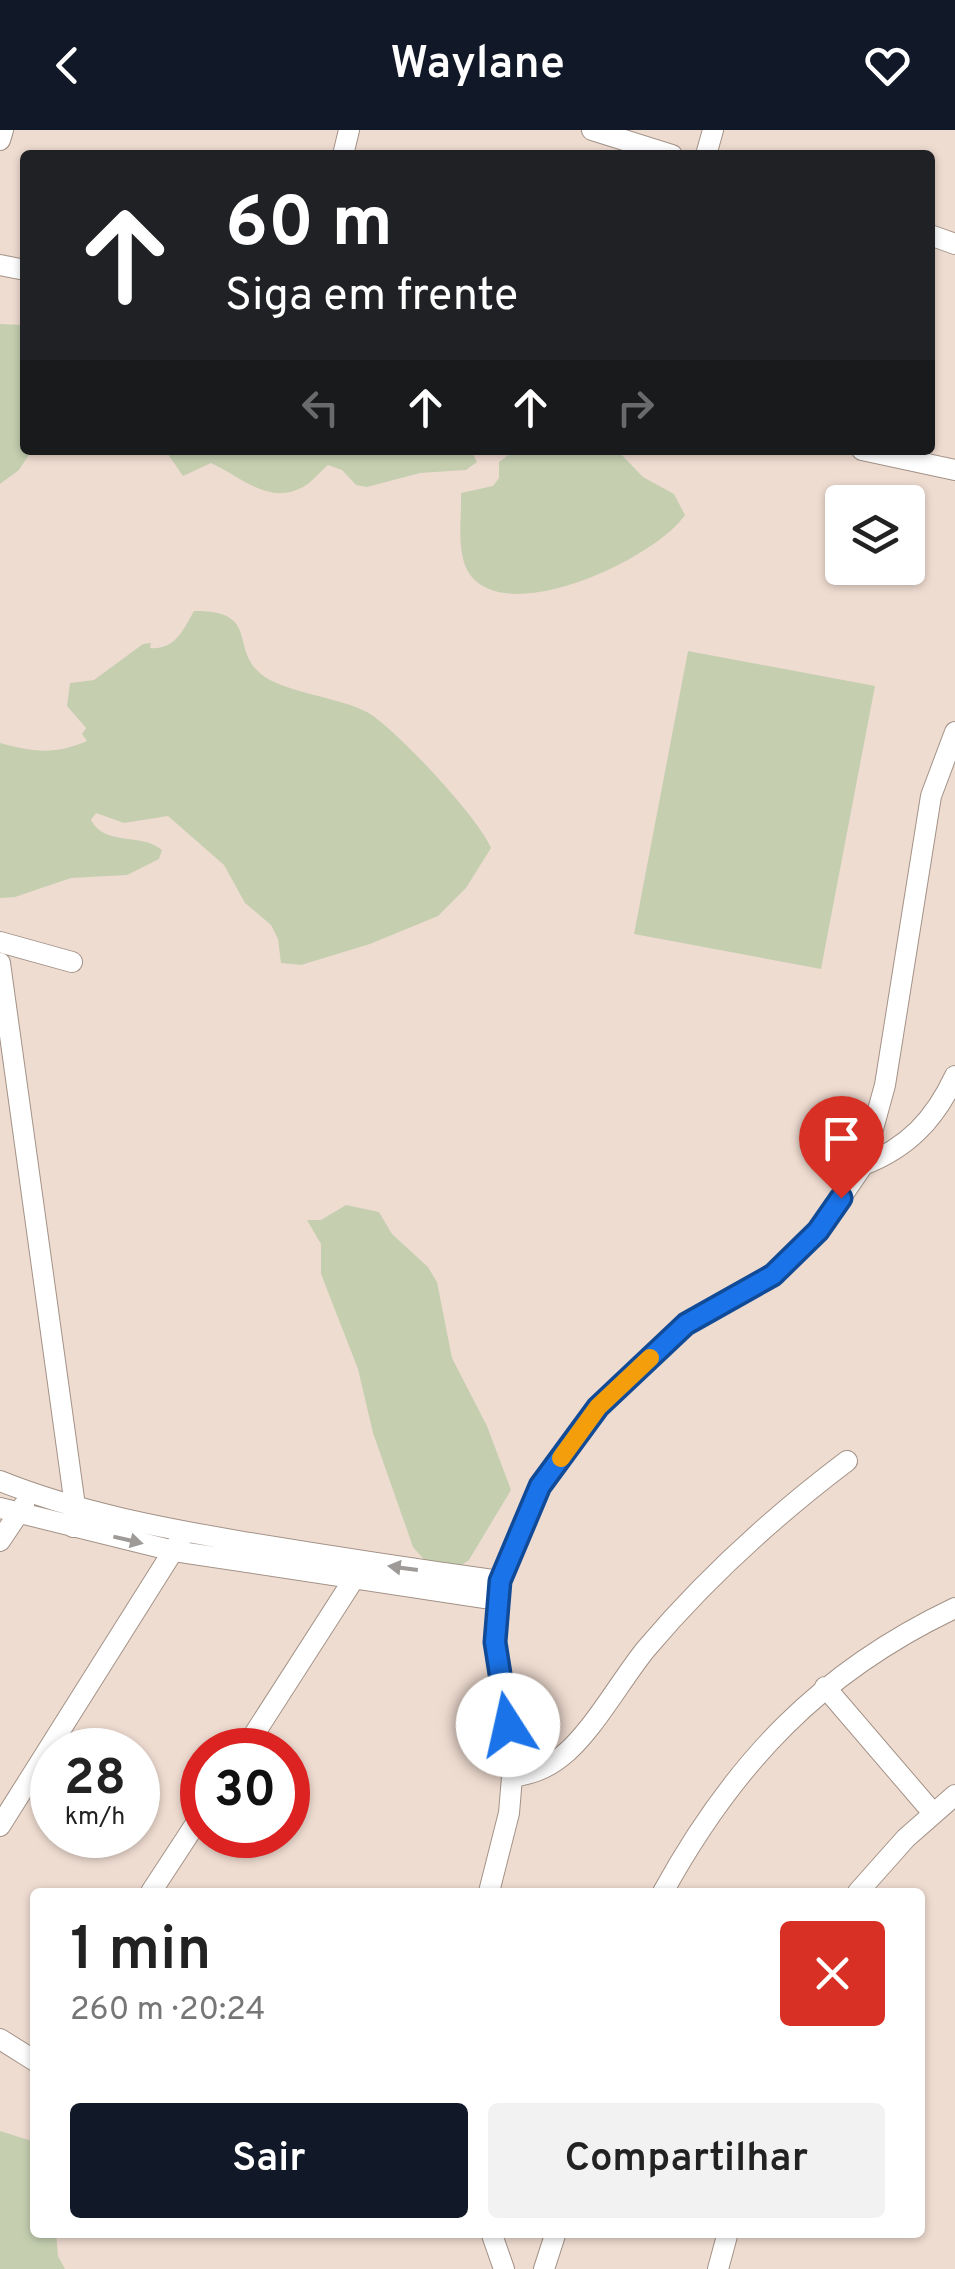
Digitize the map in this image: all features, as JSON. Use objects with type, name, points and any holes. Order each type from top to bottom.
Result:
[{"type":"street","points":[[0,140],[3,130]]},
{"type":"street","points":[[592,130],[656,150]]},
{"type":"street","points":[[885,455],[955,470]]},
{"type":"street","points":[[490,1888],[509,1813],[512,1777],[495,1642],[499,1590],[540,1486],[598,1407],[686,1324],[773,1275],[818,1231],[863,1165],[885,1085],[931,796],[955,732]]},
{"type":"street","points":[[0,942],[72,962]]},
{"type":"street","points":[[0,963],[74,1517]]},
{"type":"street","points":[[863,1165],[899,1148],[923,1127],[943,1102],[955,1076]]},
{"type":"street","points":[[512,1777],[538,1772],[562,1757],[645,1650],[720,1569],[847,1461]]},
{"type":"street","points":[[0,1481],[74,1517]]},
{"type":"street","points":[[0,1541],[9,1512],[32,1494]]},
{"type":"street","points":[[9,1512],[74,1517],[180,1541],[499,1590]]},
{"type":"street","points":[[0,1826],[180,1541]]},
{"type":"street","points":[[258,1728],[359,1571]]},
{"type":"street","points":[[665,1888],[735,1782],[763,1748],[825,1687],[908,1631],[955,1608]]},
{"type":"street","points":[[825,1687],[932,1813]]},
{"type":"street","points":[[862,1888],[932,1813],[955,1795]]},
{"type":"street","points":[[154,1888],[180,1848]]},
{"type":"street","points":[[0,2039],[30,2058]]},
{"type":"street","points":[[493,2238],[504,2269]]},
{"type":"street","points":[[544,2269],[554,2238]]},
{"type":"street","points":[[718,2269],[726,2238]]},
{"type":"green space","points":[[0,324],[20,325],[20,455],[29,455],[19,470],[0,484]]},
{"type":"green space","points":[[168,455],[474,455],[477,462],[466,470],[420,473],[367,487],[356,485],[342,470],[328,465],[303,487],[278,493],[255,487],[211,463],[183,476]]},
{"type":"green space","points":[[508,455],[622,455],[643,477],[674,494],[685,515],[646,549],[583,580],[518,594],[491,590],[466,568],[460,536],[461,493],[493,486],[499,478],[499,462]]},
{"type":"green space","points":[[194,611],[229,617],[237,625],[254,667],[265,677],[356,707],[380,721],[470,816],[491,848],[466,888],[438,916],[370,944],[301,965],[281,963],[278,939],[271,925],[245,903],[224,865],[168,816],[124,823],[96,813],[91,820],[105,834],[153,845],[162,850],[159,859],[127,875],[71,878],[15,897],[0,898],[0,743],[44,751],[87,741],[82,734],[86,728],[67,706],[70,683],[94,680],[143,644],[151,643],[150,648],[166,646],[182,632]]},
{"type":"green space","points":[[688,651],[875,686],[821,969],[634,934]]},
{"type":"green space","points":[[346,1205],[379,1212],[392,1234],[428,1267],[437,1282],[452,1358],[487,1426],[511,1490],[469,1560],[441,1579],[413,1547],[373,1433],[358,1369],[321,1274],[321,1244],[307,1220],[321,1220]]},
{"type":"green space","points":[[0,2131],[30,2140],[30,2238],[56,2238],[58,2256],[65,2269],[0,2269]]},
{"type":"slow traffic","points":[[561,1458],[598,1407],[650,1358]]},
{"type":"route","points":[[508,1725],[495,1642],[500,1581],[540,1486],[598,1407],[686,1324],[773,1275],[818,1231],[841,1198]]}]
